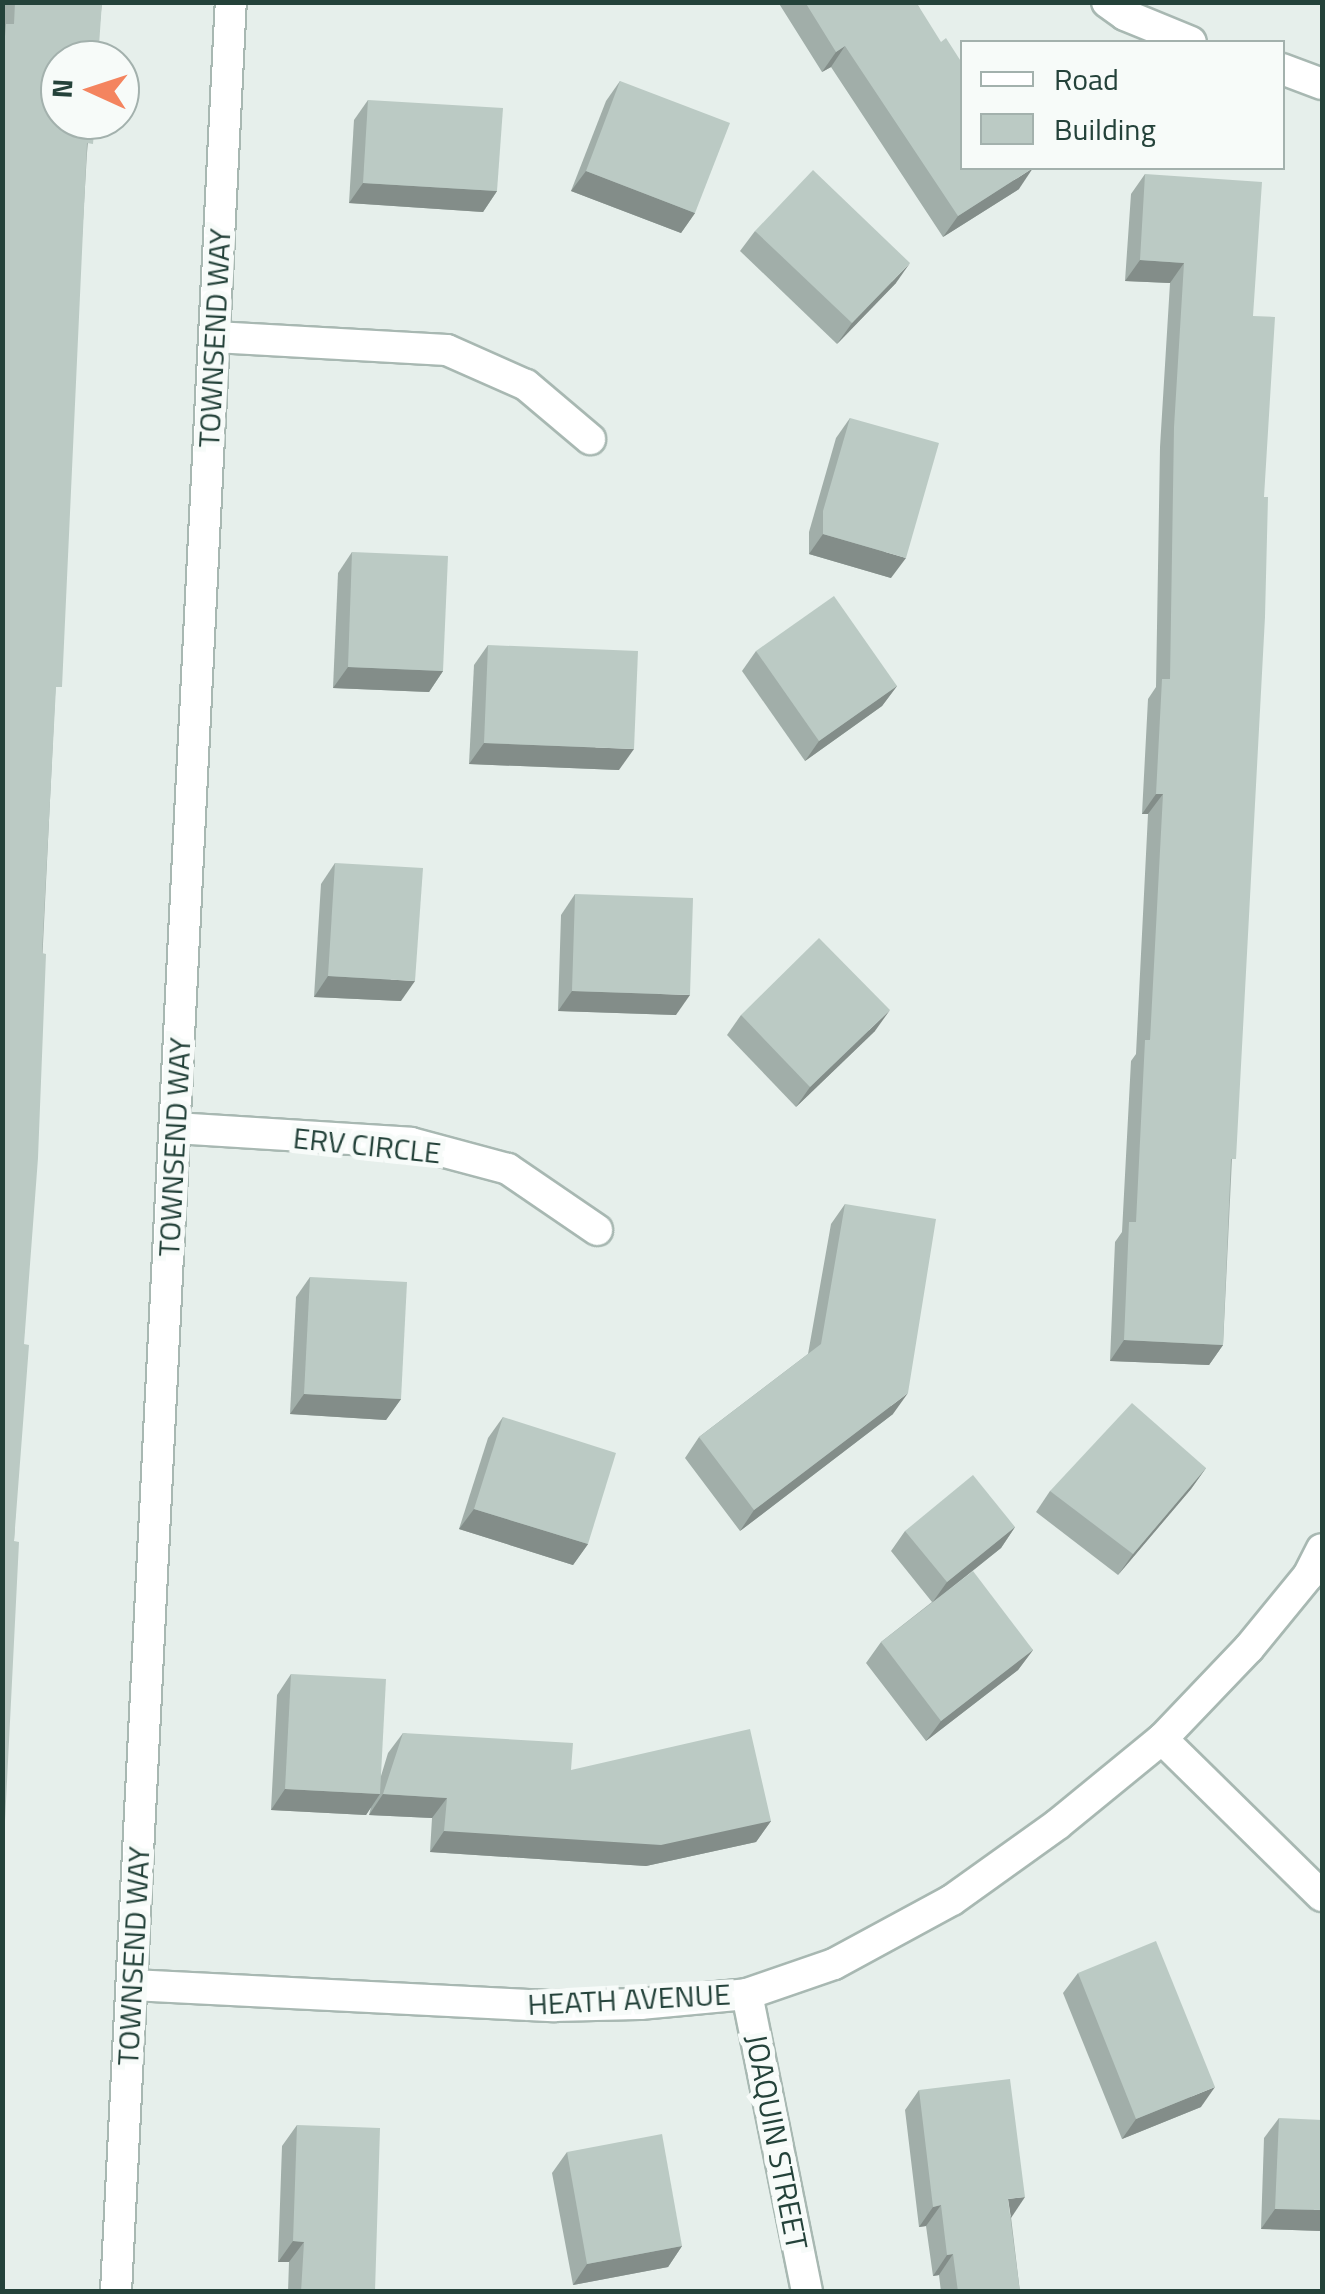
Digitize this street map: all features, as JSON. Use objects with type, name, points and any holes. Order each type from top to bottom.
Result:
[{"type":"street","name":"TOWNSEND WAY","points":[[116,2292],[231,2]]},
{"type":"street","points":[[1107,2],[1125,15],[1186,40]]},
{"type":"street","points":[[1285,70],[1322,84]]},
{"type":"street","points":[[214,337],[447,350],[526,385],[590,440]]},
{"type":"street","name":"ERV CIRCLE","points":[[175,1128],[411,1143],[508,1168],[598,1230]]},
{"type":"street","name":"HEATH AVENUE","points":[[132,1985],[554,2006],[640,2004],[748,1994],[834,1964],[952,1900],[1058,1824],[1162,1740],[1249,1648],[1308,1576],[1322,1549]]},
{"type":"street","points":[[1162,1740],[1322,1896]]},
{"type":"street","name":"JOAQUIN STREET","points":[[748,1994],[807,2292]]},
{"type":"building","points":[[15,2],[102,2],[99,40],[40,40],[40,140],[93,140],[93,144],[87,143],[62,687],[56,687],[42,953],[46,954],[38,1158],[14,1541],[19,1542],[2,1881],[2,73],[6,24],[14,24]]},
{"type":"building","points":[[805,2],[916,2],[941,42],[946,38],[960,60],[960,170],[1030,170],[958,216],[845,46],[836,52]]},
{"type":"building","points":[[620,81],[730,123],[695,213],[586,171]]},
{"type":"building","points":[[368,100],[503,108],[497,191],[363,183]]},
{"type":"building","points":[[813,170],[910,263],[852,323],[755,231]]},
{"type":"building","points":[[1145,174],[1262,182],[1253,316],[1275,317],[1264,497],[1268,497],[1265,617],[1223,1345],[1124,1340],[1129,1222],[1136,1222],[1145,1040],[1150,1040],[1163,794],[1156,794],[1162,679],[1170,679],[1174,427],[1184,263],[1140,260]]},
{"type":"building","points":[[850,418],[939,443],[906,558],[823,534],[823,511]]},
{"type":"building","points":[[352,552],[448,556],[443,671],[348,667]]},
{"type":"building","points":[[834,596],[897,686],[819,741],[756,651]]},
{"type":"building","points":[[488,645],[638,651],[634,749],[484,743]]},
{"type":"building","points":[[335,863],[423,868],[415,981],[328,976]]},
{"type":"building","points":[[575,894],[693,898],[690,995],[572,991]]},
{"type":"building","points":[[819,938],[890,1010],[810,1087],[741,1015]]},
{"type":"building","points":[[845,1204],[936,1219],[908,1393],[754,1510],[699,1437],[821,1344]]},
{"type":"building","points":[[310,1277],[407,1282],[401,1399],[304,1394]]},
{"type":"building","points":[[1132,1403],[1206,1468],[1133,1554],[1050,1491]]},
{"type":"building","points":[[503,1417],[616,1453],[588,1544],[474,1509]]},
{"type":"building","points":[[973,1475],[1015,1527],[947,1582],[905,1531]]},
{"type":"building","points":[[973,1571],[1033,1650],[941,1721],[881,1642]]},
{"type":"building","points":[[291,1674],[386,1679],[380,1794],[285,1789]]},
{"type":"building","points":[[750,1729],[771,1821],[661,1845],[444,1831],[447,1798],[383,1794],[403,1733],[573,1743],[571,1770]]},
{"type":"building","points":[[1156,1941],[1215,2087],[1136,2119],[1078,1973]]},
{"type":"building","points":[[1010,2079],[1025,2197],[1008,2199],[1020,2292],[958,2292],[953,2254],[947,2255],[941,2205],[933,2207],[919,2090]]},
{"type":"building","points":[[1279,2118],[1322,2120],[1322,2210],[1275,2209]]},
{"type":"building","points":[[297,2125],[380,2128],[375,2292],[301,2292],[304,2242],[293,2241]]},
{"type":"building","points":[[662,2134],[682,2246],[587,2264],[567,2152]]}]
